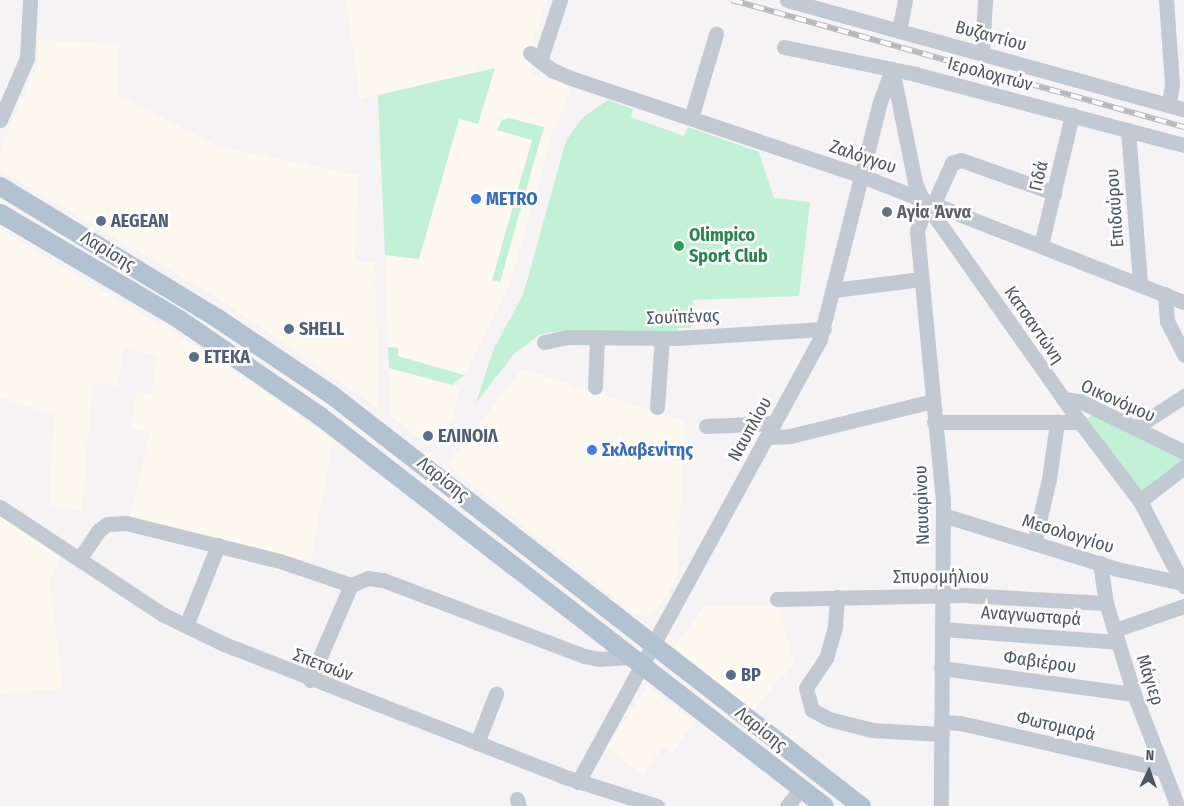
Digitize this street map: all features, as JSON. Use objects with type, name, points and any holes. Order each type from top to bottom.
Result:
[{"type":"main road","name":"Λαρίσης","points":[[0,186],[217,318],[332,395],[861,806]]},
{"type":"main road","name":"Λαρίσης","points":[[0,213],[179,319],[320,416],[634,661],[824,806]]},
{"type":"street","points":[[0,120],[26,58],[30,0]]},
{"type":"street","name":"Ζαλόγγου","points":[[560,0],[535,57],[570,78],[862,176],[1184,302]]},
{"type":"street","name":"Βυζαντίου","points":[[787,0],[1177,106]]},
{"type":"street","points":[[899,30],[905,0]]},
{"type":"street","points":[[982,54],[985,0]]},
{"type":"street","points":[[1166,0],[1172,84],[1177,106]]},
{"type":"street","points":[[691,118],[716,34]]},
{"type":"street","name":"Ιερολοχιτών","points":[[784,47],[892,69],[1184,145]]},
{"type":"street","name":"Ναυπλίου","points":[[578,782],[634,661],[652,644],[767,437],[824,329],[880,102],[892,69]]},
{"type":"street","name":"Κατσαντώνη","points":[[892,69],[912,173],[927,202],[1063,400],[1140,501],[1183,585]]},
{"type":"street","name":"Γιδά","points":[[1041,245],[1072,115]]},
{"type":"street","name":"Επιδαύρου","points":[[1128,130],[1140,284]]},
{"type":"street","name":"Ναυαρίνου","points":[[941,806],[943,515],[921,279],[918,223],[927,202],[950,167],[961,160],[1054,193]]},
{"type":"street","points":[[834,290],[921,279]]},
{"type":"street","points":[[1165,294],[1167,321],[1184,355]]},
{"type":"street","name":"Σουϊπένας","points":[[544,342],[562,337],[662,338],[824,329]]},
{"type":"street","points":[[594,387],[597,337]]},
{"type":"street","points":[[657,407],[662,338]]},
{"type":"street","points":[[1135,428],[1184,396]]},
{"type":"street","name":"Οικονόμου","points":[[1063,400],[1080,401],[1184,452]]},
{"type":"street","points":[[767,437],[790,436],[932,401]]},
{"type":"street","points":[[934,422],[1080,422]]},
{"type":"street","points":[[1034,543],[1050,478],[1057,422]]},
{"type":"street","points":[[706,426],[774,423]]},
{"type":"street","points":[[1140,501],[1184,467]]},
{"type":"street","name":"Σπετσών","points":[[0,507],[80,558],[145,603],[186,626],[310,680],[578,782],[657,806]]},
{"type":"street","name":"Μεσολογγίου","points":[[943,515],[1100,564],[1183,585]]},
{"type":"street","points":[[80,558],[98,530],[115,522],[280,561],[351,585]]},
{"type":"street","points":[[186,626],[218,545]]},
{"type":"street","name":"Μάγιερ","points":[[1100,564],[1106,603],[1134,694],[1176,806]]},
{"type":"street","points":[[310,680],[351,585],[361,579],[383,580],[584,656],[634,661]]},
{"type":"street","name":"Σπυρομήλιου","points":[[777,598],[942,595],[1106,603]]},
{"type":"street","name":"Φωτομαρά","points":[[837,597],[836,620],[826,658],[806,688],[810,708],[820,716],[882,732],[941,728],[960,724],[1163,769]]},
{"type":"street","name":"Αναγνωσταρά","points":[[942,629],[1116,636],[1184,606]]},
{"type":"street","name":"Φαβιέρου","points":[[942,668],[1134,694]]},
{"type":"street","points":[[477,743],[496,694]]},
{"type":"street","points":[[787,806],[801,788]]},
{"type":"street","points":[[1176,806],[1184,804]]},
{"type":"shaded area","points":[[346,0],[547,0],[527,60],[532,63],[530,74],[566,85],[571,91],[553,130],[510,285],[466,373],[452,385],[460,387],[452,420],[429,446],[391,416],[385,255],[419,258],[459,119],[478,124],[494,68],[360,99]]},
{"type":"shaded area","points":[[38,40],[119,44],[117,94],[220,147],[358,175],[355,261],[375,262],[379,409],[215,296],[0,171],[0,150],[38,61]]},
{"type":"shaded area","points":[[0,229],[222,362],[333,440],[311,561],[129,518],[150,432],[130,428],[137,391],[150,394],[158,356],[124,347],[117,386],[93,383],[82,510],[49,507],[54,415],[0,397]]},
{"type":"shaded area","points":[[522,369],[685,421],[677,577],[656,611],[646,617],[635,614],[447,465]]},
{"type":"shaded area","points":[[0,515],[61,554],[50,582],[63,688],[0,694]]},
{"type":"shaded area","points":[[705,606],[779,606],[794,663],[753,710],[674,647]]},
{"type":"shaded area","points":[[648,687],[694,722],[672,753],[663,747],[643,775],[606,747]]},
{"type":"green space","points":[[495,68],[478,124],[459,119],[419,259],[385,255],[378,95]]},
{"type":"green space","name":"Olimpico Sport Club","points":[[608,100],[633,109],[631,117],[684,136],[688,127],[759,152],[774,198],[810,202],[799,296],[693,300],[691,328],[677,328],[678,332],[552,332],[539,335],[513,355],[476,403],[494,348],[523,295],[566,141],[582,118]]},
{"type":"green space","points":[[509,118],[544,127],[500,282],[492,280],[532,140],[497,130],[502,120]]},
{"type":"green space","points":[[388,347],[398,348],[398,356],[464,375],[452,385],[389,368]]},
{"type":"green space","points":[[1093,414],[1184,460],[1142,492],[1087,419]]},
{"type":"railway","points":[[732,0],[1184,127]]},
{"type":"place","name":"METRO","points":[[476,199]]},
{"type":"place","name":"Αγία Άννα","points":[[887,212]]},
{"type":"place","name":"AEGEAN","points":[[101,221]]},
{"type":"place","name":"Olimpico Sport Club","points":[[679,246]]},
{"type":"place","name":"SHELL","points":[[289,329]]},
{"type":"place","name":"ΕΤΕΚΑ","points":[[194,357]]},
{"type":"place","name":"ΕΛΙΝΟΙΛ","points":[[428,436]]},
{"type":"place","name":"Σκλαβενίτης","points":[[592,450]]},
{"type":"place","name":"BP","points":[[731,675]]}]
